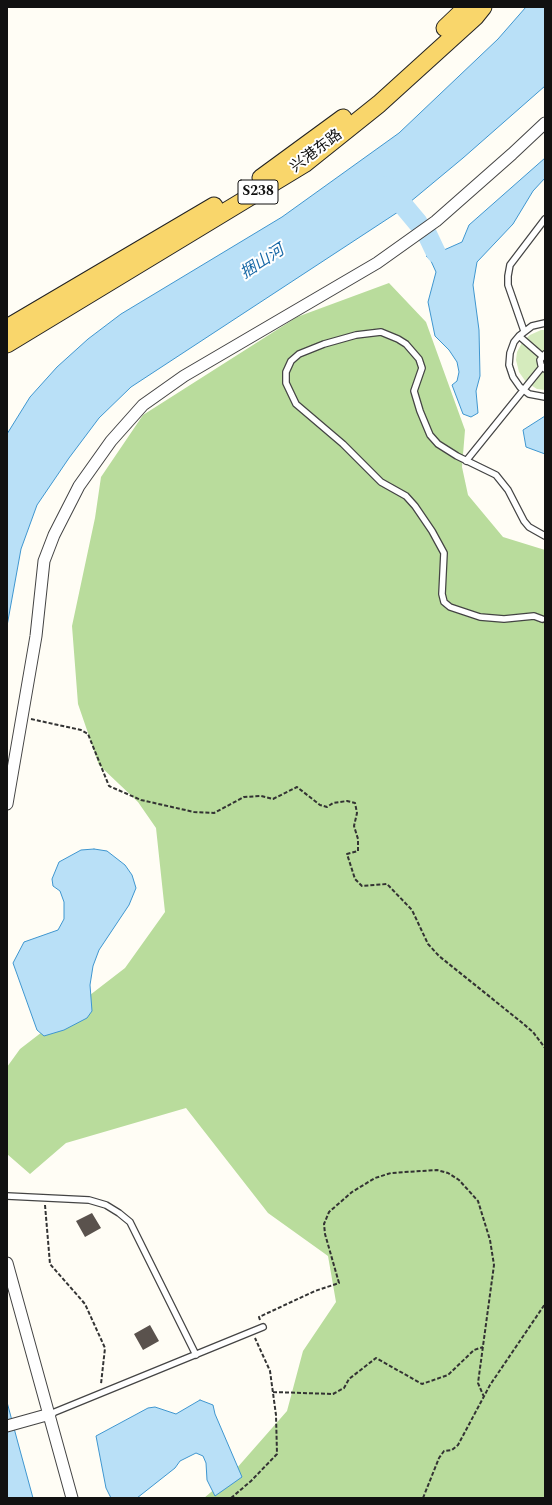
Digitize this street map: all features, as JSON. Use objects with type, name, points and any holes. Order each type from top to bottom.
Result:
[{"type":"main road","name":"兴港东路","points":[[7,328],[254,182],[297,153],[380,89],[466,7]]},
{"type":"main road","name":"兴港东路","points":[[7,344],[304,164],[379,104],[475,17],[483,7]]},
{"type":"street","points":[[7,804],[36,636],[44,561],[54,535],[79,486],[112,441],[143,405],[184,376],[350,279],[436,221],[507,159],[545,123]]},
{"type":"street","points":[[7,1263],[72,1498]]},
{"type":"street","points":[[7,1426],[50,1414]]},
{"type":"lane","points":[[524,331],[508,285],[510,265],[545,219]]},
{"type":"lane","points":[[545,324],[532,326],[519,336],[514,342],[510,353],[509,365],[513,377],[523,389],[529,394],[545,397]]},
{"type":"lane","points":[[542,619],[534,616],[504,619],[480,617],[450,608],[444,602],[442,594],[444,553],[432,531],[416,506],[406,496],[381,482],[339,440],[296,404],[286,383],[286,372],[291,361],[299,354],[319,346],[356,335],[380,332],[406,344],[419,359],[422,368],[414,391],[424,424],[438,444],[466,461],[496,475],[508,490],[524,521],[529,527],[545,536]]},
{"type":"lane","points":[[466,461],[523,389],[544,368],[540,360],[543,355],[519,336]]},
{"type":"lane","points":[[7,1196],[89,1200],[106,1205],[130,1222],[196,1355]]},
{"type":"lane","points":[[50,1414],[263,1327]]},
{"type":"path","points":[[23,718],[81,730],[88,734],[109,786],[141,800],[194,812],[214,813],[244,797],[261,796],[273,799],[297,786],[320,805],[327,807],[333,803],[347,801],[355,803],[357,813],[354,826],[358,839],[358,851],[347,854],[355,879],[362,886],[387,884],[412,910],[428,944],[439,956],[533,1032],[545,1048]]},
{"type":"path","points":[[263,1327],[259,1317],[315,1291],[339,1283],[325,1234],[324,1224],[329,1212],[352,1192],[375,1178],[398,1172],[437,1170],[448,1173],[459,1180],[478,1201],[488,1233],[494,1265],[478,1383],[484,1397]]},
{"type":"path","points":[[45,1200],[50,1264],[85,1304],[105,1348],[99,1394]]},
{"type":"path","points":[[423,1498],[439,1458],[444,1451],[452,1450],[458,1445],[490,1385],[545,1304]]},
{"type":"path","points":[[231,1498],[251,1481],[277,1454],[276,1415],[270,1371],[252,1332]]},
{"type":"path","points":[[273,1392],[333,1394],[344,1388],[348,1379],[376,1358],[422,1384],[448,1375],[474,1350],[483,1347]]},
{"type":"green space","points":[[389,283],[426,322],[465,430],[462,467],[468,495],[503,537],[545,550],[545,1498],[204,1498],[229,1477],[287,1411],[303,1351],[336,1302],[328,1256],[268,1213],[186,1108],[66,1143],[30,1174],[7,1154],[7,1067],[20,1049],[125,968],[165,912],[156,828],[138,802],[99,765],[78,704],[72,626],[95,518],[101,477],[143,415],[297,317]]},
{"type":"green space","points":[[541,330],[545,330],[545,390],[537,389],[526,382],[519,372],[516,360],[517,352],[523,341],[530,335]]},
{"type":"water","name":"捆山河","points":[[526,7],[545,7],[545,86],[463,158],[398,212],[131,387],[99,418],[69,458],[37,505],[21,549],[7,626],[7,434],[30,397],[57,367],[88,339],[121,314],[282,217],[399,133],[498,39]]},
{"type":"water","points":[[545,158],[545,178],[533,191],[513,224],[477,262],[473,285],[479,330],[480,376],[476,391],[478,413],[471,417],[463,414],[452,385],[457,381],[459,372],[457,362],[449,350],[435,336],[428,302],[436,272],[431,261],[426,256],[439,246],[444,250],[462,242],[469,225]]},
{"type":"water","points":[[545,416],[545,454],[526,447],[523,430]]},
{"type":"water","points":[[94,849],[107,851],[125,865],[132,875],[136,888],[129,905],[99,950],[93,966],[90,985],[92,1011],[87,1018],[64,1030],[44,1036],[37,1030],[13,963],[24,942],[58,930],[64,919],[64,902],[60,891],[53,886],[52,879],[59,862],[81,850]]},
{"type":"water","points":[[200,1400],[213,1405],[215,1414],[242,1477],[215,1496],[207,1480],[206,1463],[203,1456],[196,1453],[180,1461],[175,1468],[137,1498],[111,1498],[106,1488],[96,1436],[148,1408],[155,1407],[176,1414]]},
{"type":"water","points":[[7,1402],[18,1443],[33,1498],[7,1498]]},
{"type":"building","points":[[92,1213],[101,1228],[85,1237],[76,1221]]},
{"type":"building","points":[[150,1325],[159,1341],[143,1350],[134,1334]]},
{"type":"waterway","points":[[387,186],[418,223]]},
{"type":"waterway","points":[[427,234],[436,253]]}]
